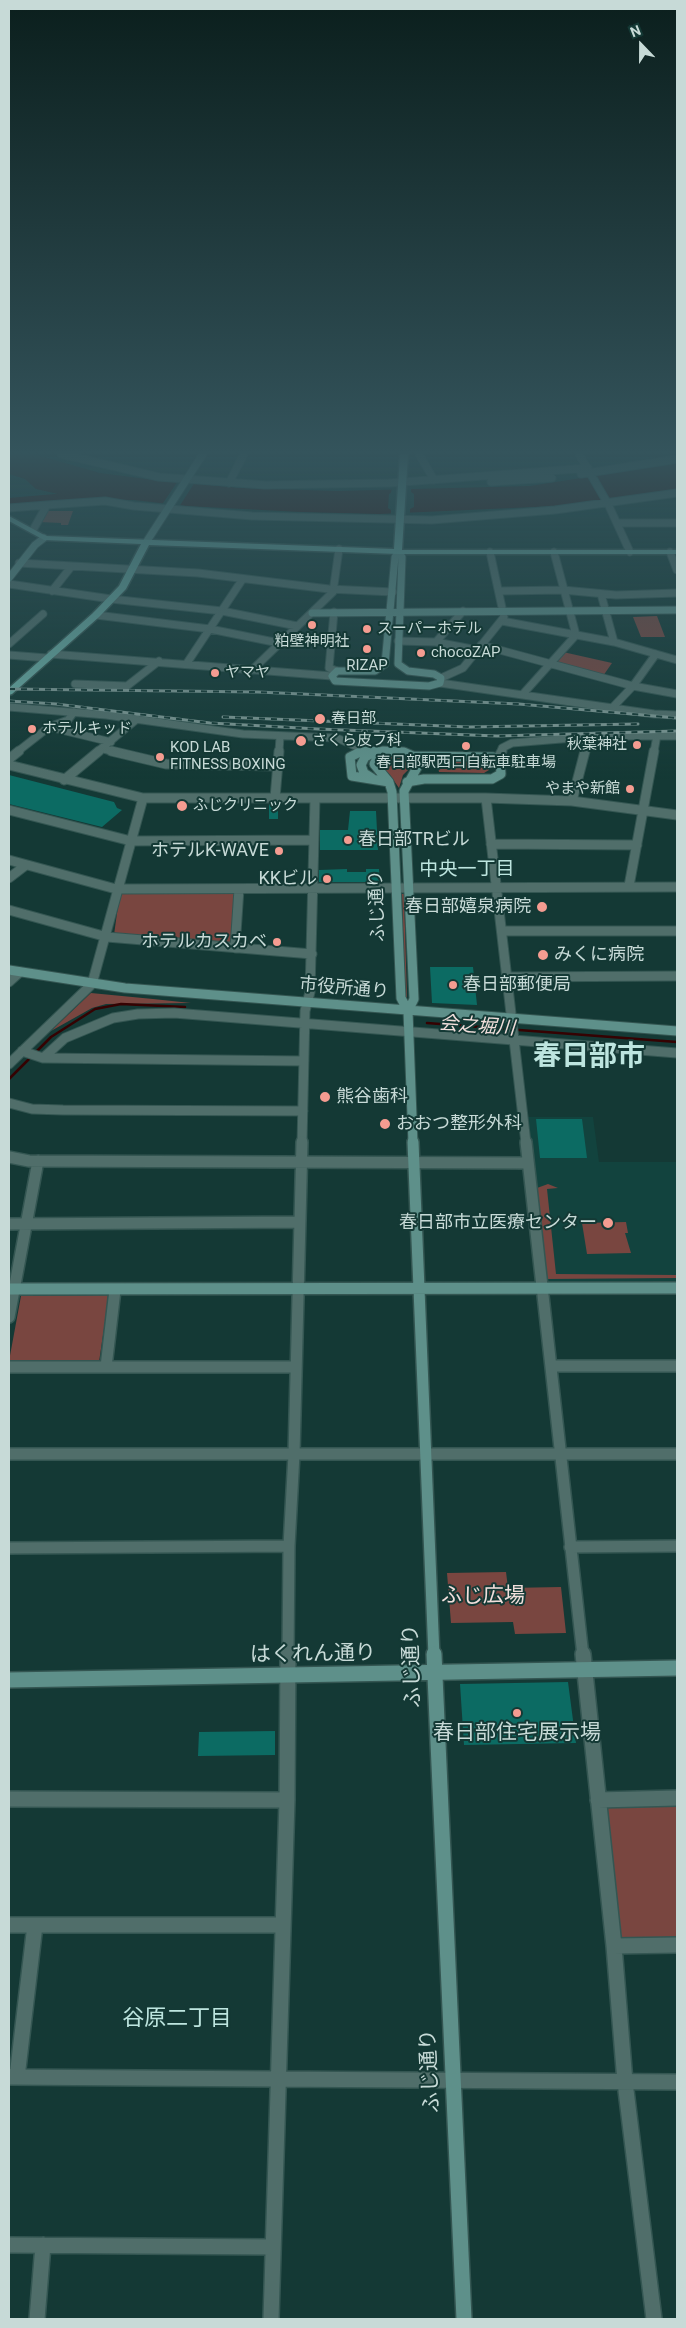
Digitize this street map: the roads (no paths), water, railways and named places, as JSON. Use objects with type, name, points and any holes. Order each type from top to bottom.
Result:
[{"type":"main road","points":[[9,692],[96,615],[123,587],[136,563]]},
{"type":"street","points":[[252,670],[334,590],[337,563]]},
{"type":"street","points":[[395,563],[393,592],[399,667],[429,672],[440,681],[522,696],[677,715]]},
{"type":"street","points":[[384,684],[376,677],[387,660],[401,563]]},
{"type":"street","points":[[334,612],[329,668],[334,674],[335,681],[429,686],[463,668],[502,621],[503,611],[492,563]]},
{"type":"street","points":[[557,563],[576,635]]},
{"type":"street","points":[[9,578],[19,564],[198,573],[334,590],[393,592]]},
{"type":"street","points":[[52,591],[71,566]]},
{"type":"street","points":[[187,663],[242,580]]},
{"type":"street","points":[[9,584],[111,599],[222,611],[297,626]]},
{"type":"street","points":[[499,591],[563,590],[602,594],[677,593]]},
{"type":"street","points":[[602,594],[614,642]]},
{"type":"street","points":[[312,613],[677,610]]},
{"type":"street","points":[[436,642],[463,612]]},
{"type":"street","points":[[9,644],[43,614]]},
{"type":"street","points":[[96,615],[210,629],[279,643]]},
{"type":"street","points":[[502,621],[614,642],[677,660]]},
{"type":"street","points":[[522,696],[576,635]]},
{"type":"street","points":[[398,641],[436,642],[479,648],[551,662],[633,686],[677,694]]},
{"type":"street","points":[[614,707],[633,686],[656,654]]},
{"type":"street","points":[[9,655],[159,661],[252,670],[334,674],[379,670]]},
{"type":"street","points":[[75,684],[127,686],[159,661]]},
{"type":"street","points":[[9,706],[137,719],[243,734],[337,738],[364,750],[413,756],[498,758]]},
{"type":"street","points":[[9,758],[49,727],[68,720],[74,712]]},
{"type":"street","points":[[64,780],[137,719]]},
{"type":"street","points":[[49,727],[110,742]]},
{"type":"street","points":[[408,782],[424,779],[492,779],[501,774],[498,758],[501,755],[502,748],[512,743],[656,735],[677,736]]},
{"type":"street","points":[[629,886],[637,845],[641,810],[656,735]]},
{"type":"street","points":[[276,798],[280,736]]},
{"type":"street","points":[[572,801],[588,738]]},
{"type":"street","points":[[102,749],[166,764],[277,766]]},
{"type":"street","points":[[364,750],[350,757],[350,773],[357,777],[389,782]]},
{"type":"street","points":[[372,778],[364,773],[361,765],[365,757],[379,751]]},
{"type":"street","points":[[389,782],[376,768],[374,761],[379,755],[392,752]]},
{"type":"street","name":"ふじ通り","points":[[408,1013],[414,998],[404,798],[408,782],[419,764],[413,756]]},
{"type":"street","points":[[9,765],[143,798],[486,798],[572,801],[677,815]]},
{"type":"street","name":"ふじ通り","points":[[389,782],[392,798],[401,998],[408,1013],[409,1029],[464,2319]]},
{"type":"street","points":[[9,1064],[24,1052],[92,984],[107,937],[116,889],[143,798]]},
{"type":"street","points":[[271,2319],[286,1800],[289,1546],[294,1454],[304,1061],[306,1014],[310,996],[312,954],[315,798]]},
{"type":"street","points":[[486,798],[541,1287],[562,1455],[570,1547],[614,1946],[625,2082],[654,2319]]},
{"type":"street","points":[[9,810],[131,841],[314,840]]},
{"type":"street","points":[[491,844],[637,845]]},
{"type":"street","points":[[9,860],[116,889],[677,887]]},
{"type":"street","points":[[9,878],[26,865]]},
{"type":"street","points":[[235,948],[239,889]]},
{"type":"street","points":[[9,910],[107,937],[312,954]]},
{"type":"street","points":[[502,931],[677,931]]},
{"type":"street","name":"市役所通り","points":[[9,970],[92,984],[306,1014],[408,1013],[677,1031]]},
{"type":"street","points":[[9,982],[20,972]]},
{"type":"street","points":[[506,977],[677,976]]},
{"type":"street","points":[[41,1058],[65,1038],[113,1018],[138,1014],[174,1013],[306,1014],[409,1029],[677,1053]]},
{"type":"street","points":[[24,1052],[41,1058],[304,1061]]},
{"type":"street","points":[[9,1103],[32,1109],[63,1110],[303,1111]]},
{"type":"street","points":[[9,1157],[38,1161],[527,1163]]},
{"type":"street","points":[[9,1317],[11,1289],[38,1161]]},
{"type":"street","points":[[9,1224],[299,1222]]},
{"type":"street","points":[[11,1289],[677,1288]]},
{"type":"street","points":[[106,1367],[115,1290]]},
{"type":"street","points":[[552,1366],[677,1366]]},
{"type":"street","points":[[9,1367],[296,1367]]},
{"type":"street","points":[[9,1454],[677,1454]]},
{"type":"street","points":[[9,1548],[289,1546]]},
{"type":"street","points":[[570,1547],[677,1546]]},
{"type":"street","name":"はくれん通り","points":[[9,1680],[677,1668]]},
{"type":"street","points":[[598,1800],[677,1798]]},
{"type":"street","points":[[9,1800],[286,1800]]},
{"type":"street","points":[[9,1925],[282,1926]]},
{"type":"street","points":[[34,1925],[13,2077],[677,2082]]},
{"type":"street","points":[[614,1946],[677,1945]]},
{"type":"street","points":[[9,2245],[273,2247]]},
{"type":"street","points":[[36,2319],[43,2245]]},
{"type":"waterway","name":"会之堀川","points":[[9,1079],[51,1037],[95,1009],[121,1004],[185,1007]]},
{"type":"waterway","name":"会之堀川","points":[[427,1023],[677,1042]]},
{"type":"railway","points":[[9,689],[258,692],[519,704],[677,718]]},
{"type":"railway","points":[[9,701],[56,704],[210,723],[318,729],[497,736],[677,731]]},
{"type":"railway","points":[[223,717],[469,727],[638,724]]},
{"type":"place","name":"粕壁神明社","points":[[312,625]]},
{"type":"place","name":"スーパーホテル","points":[[367,629]]},
{"type":"place","name":"RIZAP","points":[[367,649]]},
{"type":"place","name":"chocoZAP","points":[[421,653]]},
{"type":"place","name":"ヤマヤ","points":[[215,673]]},
{"type":"place","name":"春日部","points":[[320,719]]},
{"type":"place","name":"ホテルキッド","points":[[32,729]]},
{"type":"place","name":"さくら皮フ科","points":[[301,741]]},
{"type":"place","name":"秋葉神社","points":[[637,745]]},
{"type":"place","name":"春日部駅西口自転車駐車場","points":[[466,746]]},
{"type":"place","name":"KOD LAB FITNESS BOXING","points":[[160,757]]},
{"type":"place","name":"やまや新館","points":[[630,789]]},
{"type":"place","name":"ふじクリニック","points":[[182,806]]},
{"type":"place","name":"春日部TRビル","points":[[348,840]]},
{"type":"place","name":"ホテルK-WAVE","points":[[279,851]]},
{"type":"place","name":"KKビル","points":[[327,879]]},
{"type":"place","name":"春日部嬉泉病院","points":[[542,907]]},
{"type":"place","name":"ホテルカスカベ","points":[[277,942]]},
{"type":"place","name":"みくに病院","points":[[543,955]]},
{"type":"place","name":"春日部郵便局","points":[[453,985]]},
{"type":"place","name":"熊谷歯科","points":[[325,1097]]},
{"type":"place","name":"おおつ整形外科","points":[[385,1124]]},
{"type":"place","name":"春日部市立医療センター","points":[[608,1223]]},
{"type":"place","name":"春日部住宅展示場","points":[[517,1713]]},
{"type":"district","name":"中央一丁目","points":[[467,870]]},
{"type":"district","name":"春日部市","points":[[589,1058]]},
{"type":"district","name":"谷原二丁目","points":[[177,2019]]},
{"type":"park label","name":"ふじ広場","points":[[483,1597]]}]
